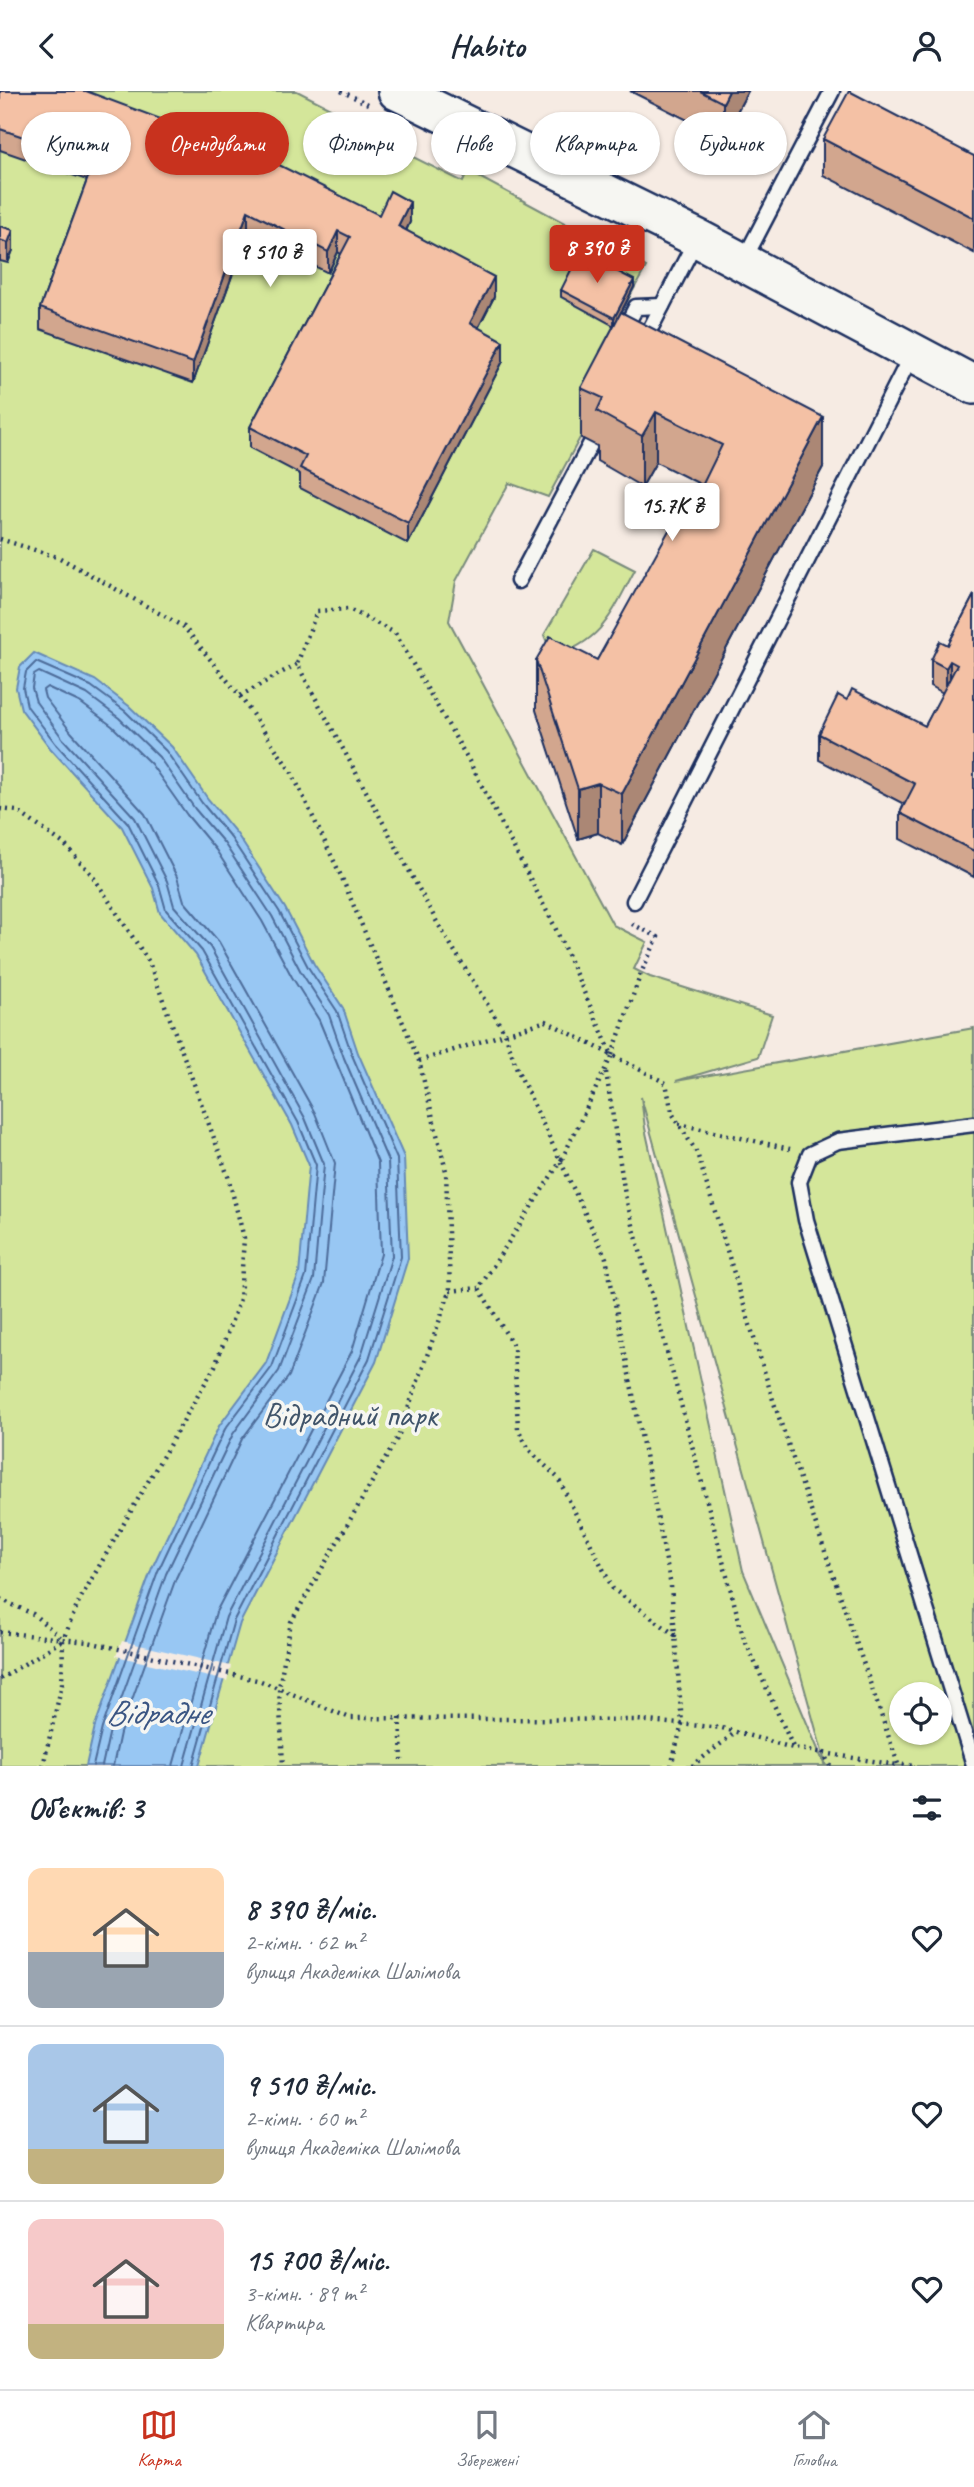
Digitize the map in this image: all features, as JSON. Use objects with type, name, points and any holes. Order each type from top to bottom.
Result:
[{"type":"street","points":[[397,91],[697,238],[974,385]]},
{"type":"street","points":[[421,91],[748,252],[974,371]]},
{"type":"lane","points":[[748,252],[832,91]]},
{"type":"lane","points":[[635,358],[697,238]]},
{"type":"lane","points":[[615,347],[636,307],[662,306]]},
{"type":"lane","points":[[634,901],[913,352]]},
{"type":"lane","points":[[518,581],[591,443]]},
{"type":"lane","points":[[974,1124],[838,1141],[810,1154],[799,1182],[806,1220],[974,1765]]},
{"type":"path","points":[[0,539],[60,558],[184,627],[240,696],[292,773],[342,878],[419,1061],[446,1171],[450,1290],[398,1437],[291,1622],[279,1688],[283,1766]]},
{"type":"path","points":[[240,696],[297,664],[317,611],[349,609],[395,633],[468,761],[554,925],[612,1055]]},
{"type":"path","points":[[297,664],[438,924],[505,1033],[517,1069],[607,1258],[671,1585],[682,1724],[671,1766]]},
{"type":"path","points":[[0,809],[17,811],[64,844],[92,875],[149,962],[228,1175],[244,1238],[240,1299],[215,1366],[79,1601],[63,1640],[62,1684],[43,1766]]},
{"type":"path","points":[[479,1288],[562,1160],[606,1070],[641,973],[658,937]]},
{"type":"path","points":[[419,1061],[546,1021],[666,1083],[672,1113],[697,1153],[774,1403],[897,1765]]},
{"type":"path","points":[[606,1070],[625,1195],[743,1636],[793,1748]]},
{"type":"path","points":[[678,1123],[810,1154]]},
{"type":"path","points":[[450,1290],[479,1288]]},
{"type":"path","points":[[479,1288],[514,1347],[518,1429],[530,1451],[558,1478],[613,1589],[675,1635]]},
{"type":"path","points":[[0,1599],[33,1614],[63,1640]]},
{"type":"path","points":[[0,1632],[88,1642],[242,1678],[279,1688],[350,1717],[637,1720],[736,1732],[793,1748],[913,1766]]},
{"type":"path","points":[[0,1679],[63,1640]]},
{"type":"path","points":[[400,1717],[402,1760]]},
{"type":"path","points":[[692,1766],[736,1732]]},
{"type":"path","points":[[822,1752],[830,1766]]},
{"type":"green space","name":"Відрадний парк","points":[[0,91],[297,91],[338,112],[303,112],[303,175],[417,175],[417,159],[431,166],[431,175],[449,175],[463,182],[466,175],[475,175],[646,267],[600,351],[621,362],[548,497],[509,483],[456,581],[449,621],[613,925],[647,942],[634,969],[650,977],[772,1015],[758,1057],[676,1081],[974,1028],[974,1766],[826,1766],[641,1097],[645,1128],[743,1571],[825,1766],[0,1766]]},
{"type":"green space","points":[[594,549],[635,570],[612,612],[595,634],[553,657],[544,635]]},
{"type":"water","name":"Відрадне","points":[[34,653],[95,680],[129,706],[172,747],[208,799],[237,834],[285,908],[314,964],[343,1008],[358,1053],[404,1157],[408,1258],[376,1362],[240,1623],[199,1766],[86,1766],[95,1726],[152,1568],[219,1426],[266,1363],[299,1274],[309,1165],[292,1125],[196,955],[160,913],[153,888],[122,827],[51,749],[21,709],[16,688],[20,667]]},
{"type":"pier","points":[[122,1641],[231,1666],[227,1681],[116,1656]]},
{"type":"building","points":[[0,91],[86,91],[145,113],[145,175],[289,175],[289,170],[379,215],[390,191],[410,202],[398,226],[494,277],[470,323],[503,341],[408,523],[300,468],[306,456],[250,427],[350,237],[338,231],[328,252],[248,211],[193,363],[40,308],[89,175],[131,175],[131,112],[21,112],[21,136],[0,129]]},
{"type":"building","points":[[700,91],[729,91],[723,103]]},
{"type":"building","points":[[849,91],[974,156],[974,218],[823,139]]},
{"type":"building","points":[[0,226],[13,230],[8,243],[0,240]]},
{"type":"building","points":[[580,252],[634,280],[614,318],[561,290]]},
{"type":"building","points":[[621,312],[823,417],[622,794],[598,783],[578,789],[536,660],[550,636],[597,660],[693,487],[700,490],[722,445],[656,412],[642,436],[597,411],[603,398],[581,388]]},
{"type":"building","points":[[974,595],[974,851],[900,813],[915,784],[819,734],[838,695],[847,700],[852,689],[925,726],[957,665],[950,661],[946,668],[931,660],[940,641],[948,645]]}]
